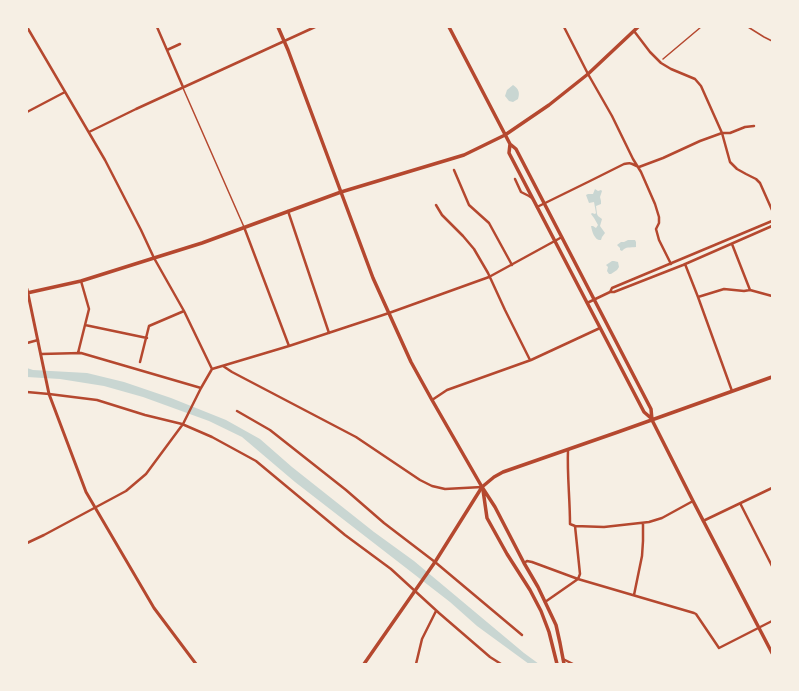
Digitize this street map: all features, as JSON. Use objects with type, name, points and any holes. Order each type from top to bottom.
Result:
[{"type":"main road","points":[[278,27],[373,278],[411,362],[482,487],[495,507],[538,587],[556,625],[564,664]]},
{"type":"main road","points":[[449,27],[505,135],[510,144],[516,149],[651,409],[652,420]]},
{"type":"main road","points":[[27,291],[81,281],[202,243],[341,192],[464,155],[505,135],[549,105],[588,74],[638,27]]},
{"type":"main road","points":[[510,144],[509,153],[537,208],[644,412],[652,420],[772,653]]},
{"type":"main road","points":[[365,664],[435,562],[482,487],[494,477],[503,472],[772,377]]},
{"type":"main road","points":[[482,487],[487,518],[541,611],[549,632],[556,662]]},
{"type":"street","points":[[27,27],[89,132],[141,230],[154,258],[184,311],[212,369]]},
{"type":"street","points":[[157,27],[244,227],[289,346]]},
{"type":"street","points":[[89,132],[182,87],[315,27]]},
{"type":"street","points":[[564,27],[612,116],[655,204],[659,217],[659,223],[656,229],[659,240],[671,264]]},
{"type":"street","points":[[663,59],[701,27]]},
{"type":"street","points":[[748,27],[772,41]]},
{"type":"street","points":[[634,30],[650,52],[661,63],[698,82],[704,91],[722,133],[730,162],[737,169],[756,179],[760,183],[772,210]]},
{"type":"street","points":[[167,50],[180,44]]},
{"type":"street","points":[[27,112],[66,92]]},
{"type":"street","points":[[537,208],[624,164],[629,163],[639,167],[722,133],[730,133],[745,127],[754,126]]},
{"type":"street","points":[[454,170],[469,205],[489,223],[512,265]]},
{"type":"street","points":[[515,179],[521,192],[534,200]]},
{"type":"street","points":[[436,205],[442,215],[474,249],[530,360]]},
{"type":"street","points":[[288,211],[329,333]]},
{"type":"street","points":[[610,292],[612,288],[772,221]]},
{"type":"street","points":[[587,303],[610,292],[614,292],[690,262],[772,226]]},
{"type":"street","points":[[27,543],[126,491],[146,474],[183,424],[212,369],[329,333],[489,277],[562,237]]},
{"type":"street","points":[[732,244],[750,290]]},
{"type":"street","points":[[688,257],[686,260],[690,262]]},
{"type":"street","points":[[681,260],[685,263],[684,264],[698,297],[732,391]]},
{"type":"street","points":[[78,353],[89,309],[81,281]]},
{"type":"street","points":[[698,297],[721,289],[744,291],[750,290],[772,296]]},
{"type":"street","points":[[27,291],[49,394],[86,492],[154,608],[196,664]]},
{"type":"street","points":[[140,362],[149,326],[184,311]]},
{"type":"street","points":[[85,325],[147,338]]},
{"type":"street","points":[[432,400],[446,390],[530,360],[600,328]]},
{"type":"street","points":[[27,343],[38,340]]},
{"type":"street","points":[[41,354],[81,353],[201,388]]},
{"type":"street","points":[[223,366],[356,436],[420,480],[432,486],[445,490],[482,487]]},
{"type":"street","points":[[27,392],[97,400],[145,415],[183,424],[256,461],[345,535],[391,569],[490,657],[501,664]]},
{"type":"street","points":[[237,411],[270,430],[435,562],[522,635]]},
{"type":"street","points":[[568,450],[567,466],[570,524],[575,526],[604,527],[643,523],[662,518],[693,502]]},
{"type":"street","points":[[703,521],[772,488]]},
{"type":"street","points":[[740,503],[772,566]]},
{"type":"street","points":[[634,595],[642,556],[643,523]]},
{"type":"street","points":[[545,602],[578,579],[580,574],[575,526]]},
{"type":"street","points":[[524,563],[527,561],[532,562],[578,579],[694,613],[719,648],[772,621]]},
{"type":"street","points":[[416,664],[422,639],[436,610]]},
{"type":"street","points":[[563,659],[573,664]]},
{"type":"shaded area","points":[[513,85],[517,88],[519,95],[518,99],[513,102],[509,101],[505,96],[507,90]]},
{"type":"shaded area","points":[[595,189],[602,191],[600,197],[601,204],[596,206],[597,214],[602,219],[600,226],[605,233],[601,240],[595,238],[592,231],[591,226],[596,228],[598,225],[591,214],[596,213],[594,202],[589,203],[586,195],[593,194]]},
{"type":"shaded area","points":[[628,240],[635,240],[636,247],[627,248],[622,251],[620,250],[617,245]]},
{"type":"shaded area","points":[[612,261],[618,262],[619,267],[617,270],[609,274],[607,271],[608,267],[606,265]]},
{"type":"shaded area","points":[[27,368],[33,370],[87,373],[124,382],[171,398],[226,420],[260,439],[292,467],[374,532],[414,561],[539,664],[529,664],[477,626],[450,602],[295,482],[242,437],[209,421],[143,397],[104,386],[60,379],[27,377]]}]
